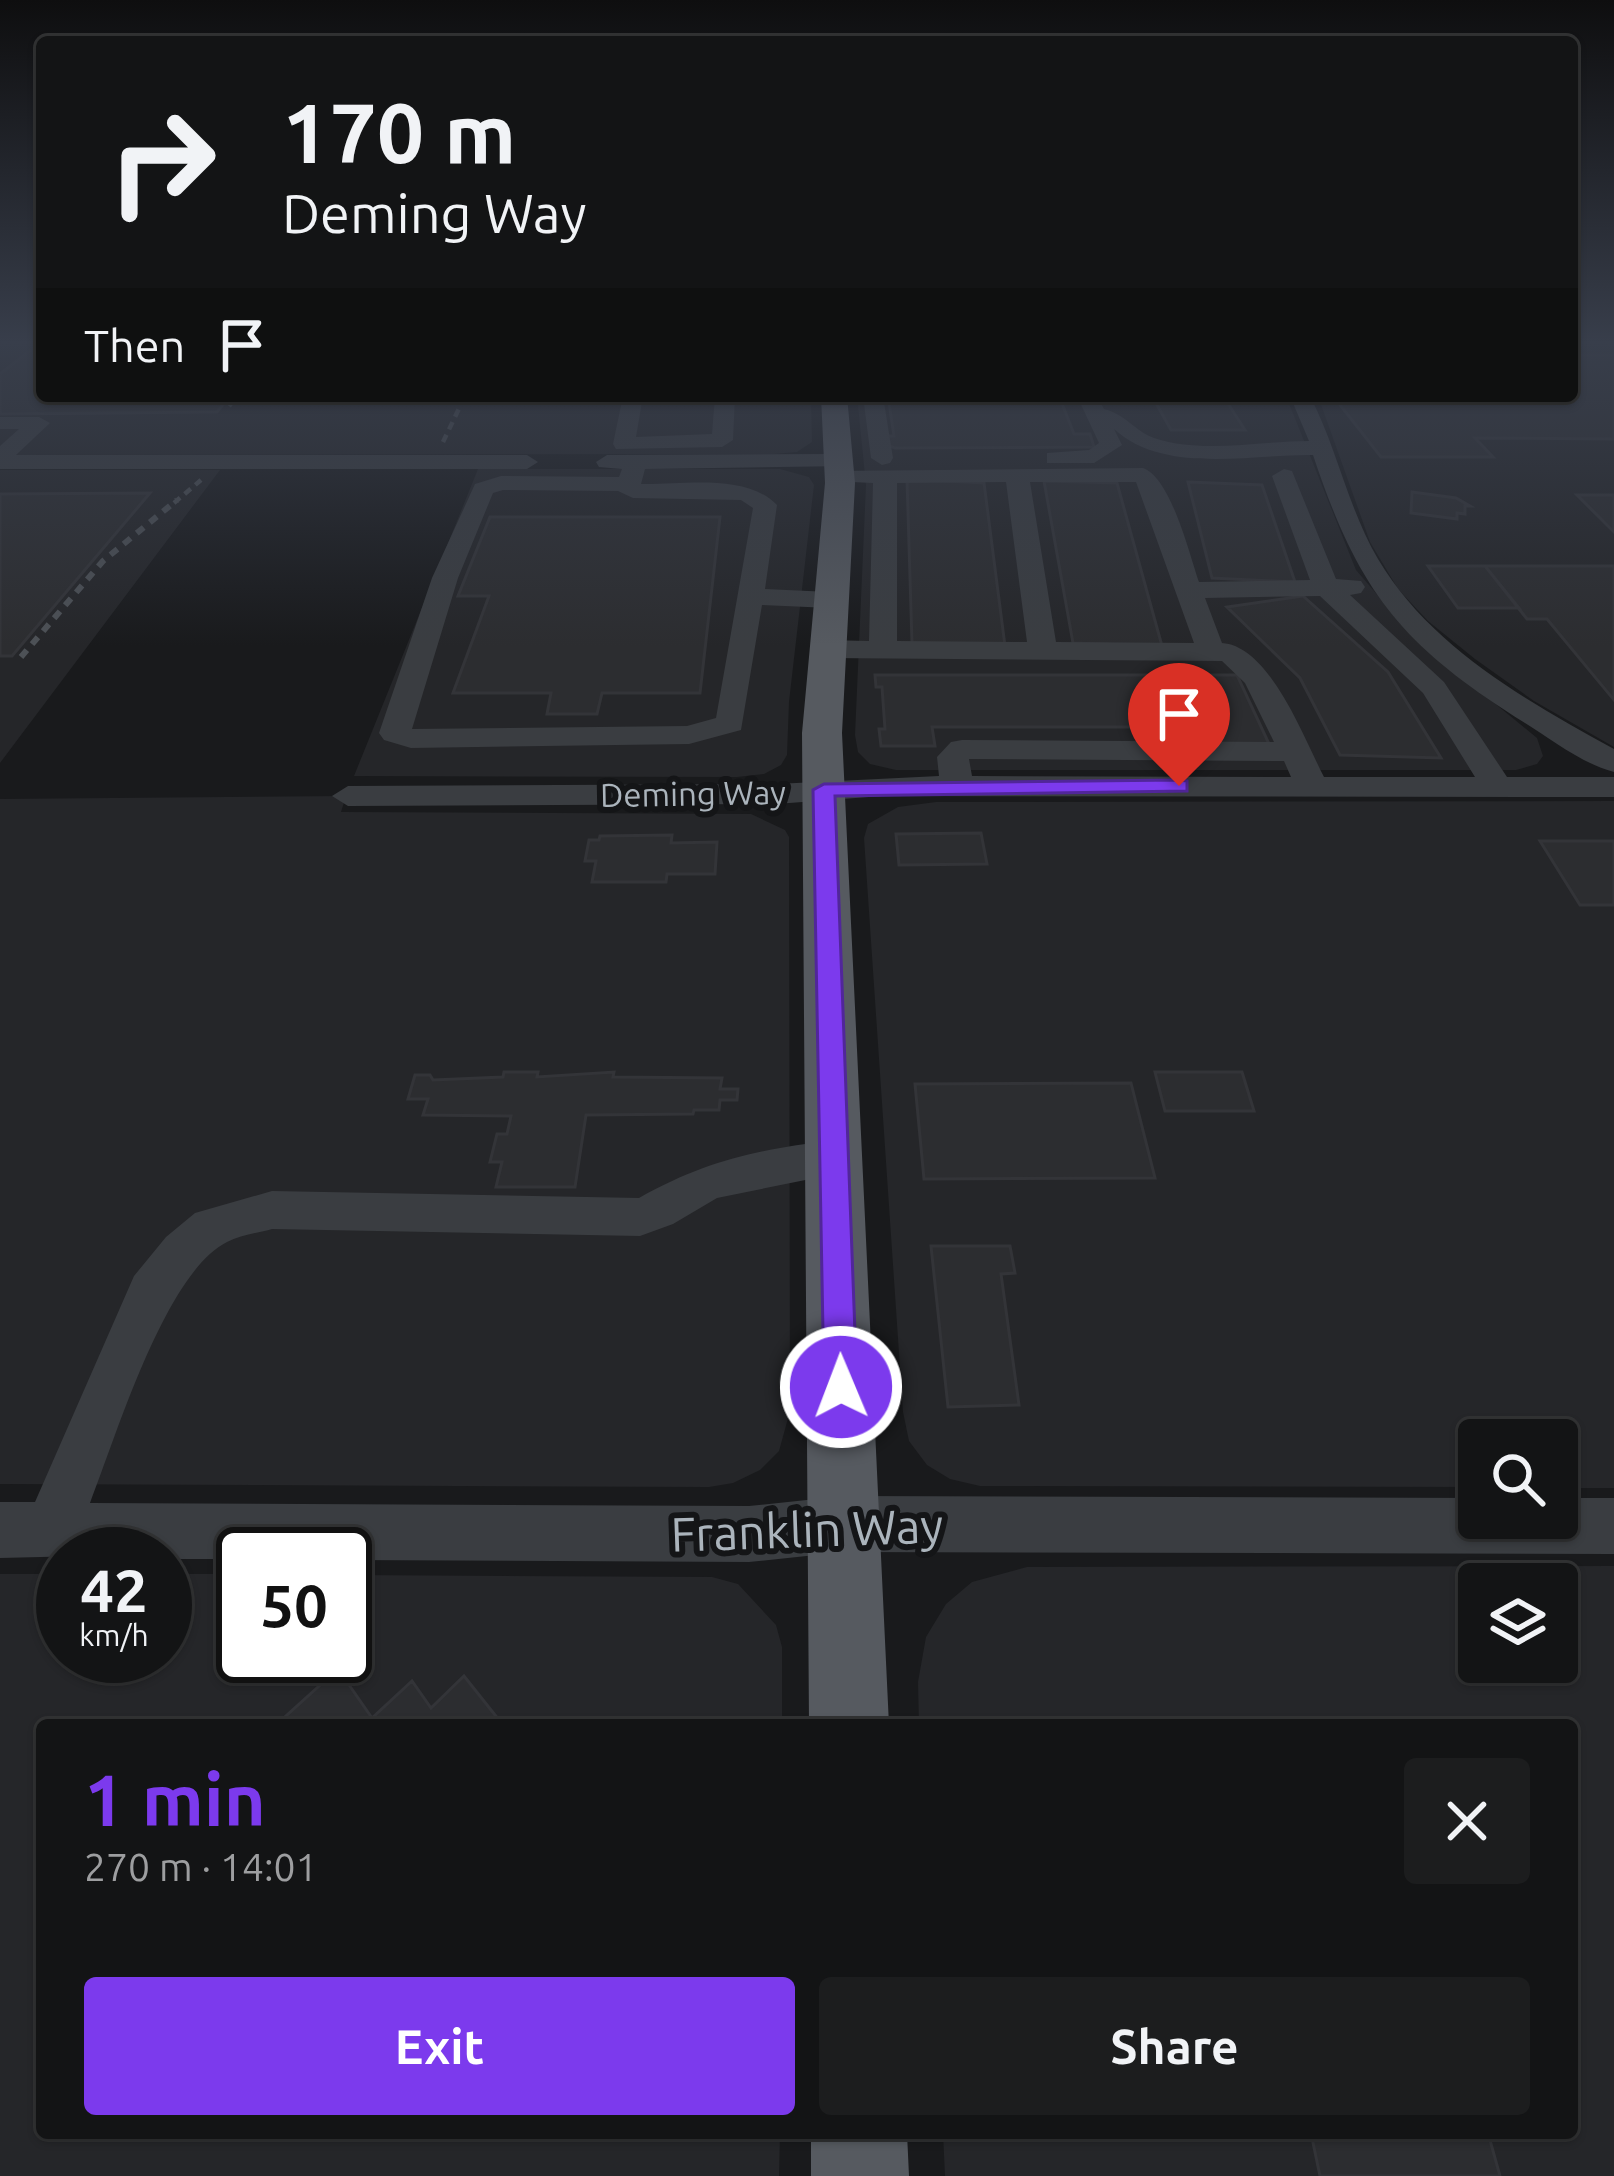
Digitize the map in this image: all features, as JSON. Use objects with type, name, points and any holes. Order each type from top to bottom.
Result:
[{"type":"main road","points":[[849,1719],[824,790],[825,649],[857,466],[850,444]]},
{"type":"main road","points":[[859,2139],[860,2176]]},
{"type":"street","points":[[9,459],[151,444]]},
{"type":"street","points":[[9,459],[17,483],[124,483],[152,469],[172,444]]},
{"type":"street","points":[[862,444],[857,466],[883,650]]},
{"type":"street","points":[[9,459],[152,469],[632,473],[1079,458],[1102,454],[1110,444]]},
{"type":"street","points":[[1153,444],[1170,448],[1322,448]]},
{"type":"street","points":[[1320,444],[1353,535],[1384,588],[1467,668],[1614,762]]},
{"type":"street","points":[[857,466],[1017,476],[1155,476],[1152,487],[1211,652]]},
{"type":"street","points":[[632,473],[633,491],[746,493],[763,500],[766,513],[730,723],[689,735],[411,740],[395,733],[445,578],[483,489],[500,483],[632,473]]},
{"type":"street","points":[[1017,476],[1043,652]]},
{"type":"street","points":[[1332,476],[1272,476],[1326,587],[1435,688],[1497,786]]},
{"type":"street","points":[[1186,590],[1384,588]]},
{"type":"street","points":[[751,597],[830,600]]},
{"type":"street","points":[[825,649],[1230,652],[1242,659],[1312,786]]},
{"type":"street","name":"Deming Way","points":[[395,733],[360,796],[957,786],[1614,787]]},
{"type":"street","points":[[561,795],[572,736]]},
{"type":"street","points":[[957,786],[952,757],[962,749],[1295,752]]},
{"type":"street","points":[[26,1530],[151,1291],[183,1251],[211,1227],[272,1210],[640,1217],[659,1212],[695,1187],[771,1166],[835,1158]]},
{"type":"street","name":"Franklin Way","points":[[26,1530],[749,1534],[844,1524],[1614,1526]]},
{"type":"shaded area","points":[[0,444],[810,444],[797,452],[774,454],[0,455]]},
{"type":"shaded area","points":[[862,444],[1305,444],[1356,570],[1412,635],[1537,738],[1543,756],[1537,764],[1516,770],[896,770],[870,764],[858,752],[855,735],[866,485]]},
{"type":"shaded area","points":[[1335,444],[1614,444],[1614,747],[1534,701],[1428,621],[1398,589],[1370,542]]},
{"type":"shaded area","points":[[478,469],[780,469],[809,477],[814,485],[787,755],[781,765],[764,774],[737,777],[354,776]]},
{"type":"shaded area","points":[[0,470],[220,470],[0,763]]},
{"type":"shaded area","points":[[346,796],[341,812],[751,814],[785,830],[789,837],[790,1411],[779,1451],[760,1470],[733,1483],[709,1487],[0,1484],[0,799]]},
{"type":"shaded area","points":[[1614,801],[1614,1488],[1578,1488],[1578,1419],[1458,1419],[1458,1487],[980,1486],[950,1479],[927,1465],[909,1441],[903,1412],[864,838],[868,824],[898,807],[936,802]]},
{"type":"shaded area","points":[[1458,1566],[1458,1683],[1578,1683],[1578,1566],[1614,1566],[1614,2176],[945,2176],[943,2139],[1578,2139],[1578,1719],[919,1719],[918,1682],[926,1637],[946,1604],[972,1582],[1027,1567]]},
{"type":"shaded area","points":[[0,1574],[36,1574],[36,1683],[192,1683],[192,1574],[216,1574],[216,1683],[372,1683],[372,1575],[712,1577],[738,1584],[776,1625],[782,1647],[782,1719],[36,1719],[36,2139],[780,2139],[779,2176],[0,2176]]},
{"type":"building","points":[[1093,444],[1094,447],[895,448],[887,445]]},
{"type":"building","points":[[1370,444],[1480,444],[1493,457],[1381,457]]},
{"type":"building","points":[[907,479],[984,483],[1005,646],[912,643]]},
{"type":"building","points":[[1044,481],[1117,483],[1162,646],[1073,643]]},
{"type":"building","points":[[1188,482],[1262,485],[1295,582],[1212,578]]},
{"type":"building","points":[[1412,492],[1456,498],[1470,506],[1465,506],[1465,514],[1457,513],[1457,519],[1411,513]]},
{"type":"building","points":[[150,493],[12,656],[0,656],[0,494]]},
{"type":"building","points":[[1577,495],[1614,495],[1614,532]]},
{"type":"building","points":[[490,517],[720,517],[700,693],[602,693],[597,714],[547,714],[551,693],[453,693],[489,596],[458,596]]},
{"type":"building","points":[[1428,566],[1485,566],[1519,608],[1458,608]]},
{"type":"building","points":[[1485,566],[1614,566],[1614,700],[1547,619],[1527,619]]},
{"type":"building","points":[[1303,596],[1388,672],[1441,758],[1340,755],[1300,678],[1227,607]]},
{"type":"building","points":[[875,675],[1237,675],[1270,746],[1221,746],[1213,727],[932,727],[935,746],[881,746],[879,729],[885,729],[882,687],[876,687]]},
{"type":"building","points":[[981,833],[987,864],[899,865],[896,834]]},
{"type":"building","points":[[672,835],[671,843],[717,842],[715,874],[667,874],[666,882],[592,882],[596,861],[585,861],[589,840]]},
{"type":"building","points":[[1540,841],[1614,841],[1614,905],[1580,905]]},
{"type":"building","points":[[504,1072],[538,1072],[537,1077],[614,1072],[613,1077],[722,1078],[720,1089],[738,1089],[737,1100],[720,1100],[719,1110],[694,1110],[693,1114],[586,1115],[575,1187],[496,1187],[502,1162],[490,1162],[497,1134],[507,1134],[511,1116],[423,1115],[428,1099],[408,1099],[415,1075],[430,1075],[433,1080],[503,1077]]},
{"type":"building","points":[[1155,1072],[1242,1072],[1254,1111],[1165,1111]]},
{"type":"building","points":[[1131,1083],[1155,1178],[924,1179],[915,1084]]},
{"type":"building","points":[[931,1246],[1010,1246],[1015,1273],[1001,1274],[1019,1405],[948,1407]]},
{"type":"building","points":[[464,1676],[498,1719],[283,1719],[322,1683],[348,1683],[372,1718],[412,1681],[431,1708]]},
{"type":"building","points":[[1312,2139],[1490,2139],[1500,2176],[1320,2176]]},
{"type":"railway","points":[[174,503],[201,480]]},
{"type":"railway","points":[[21,657],[103,561],[177,500]]},
{"type":"route","points":[[841,1387],[824,790],[1179,786]]}]
